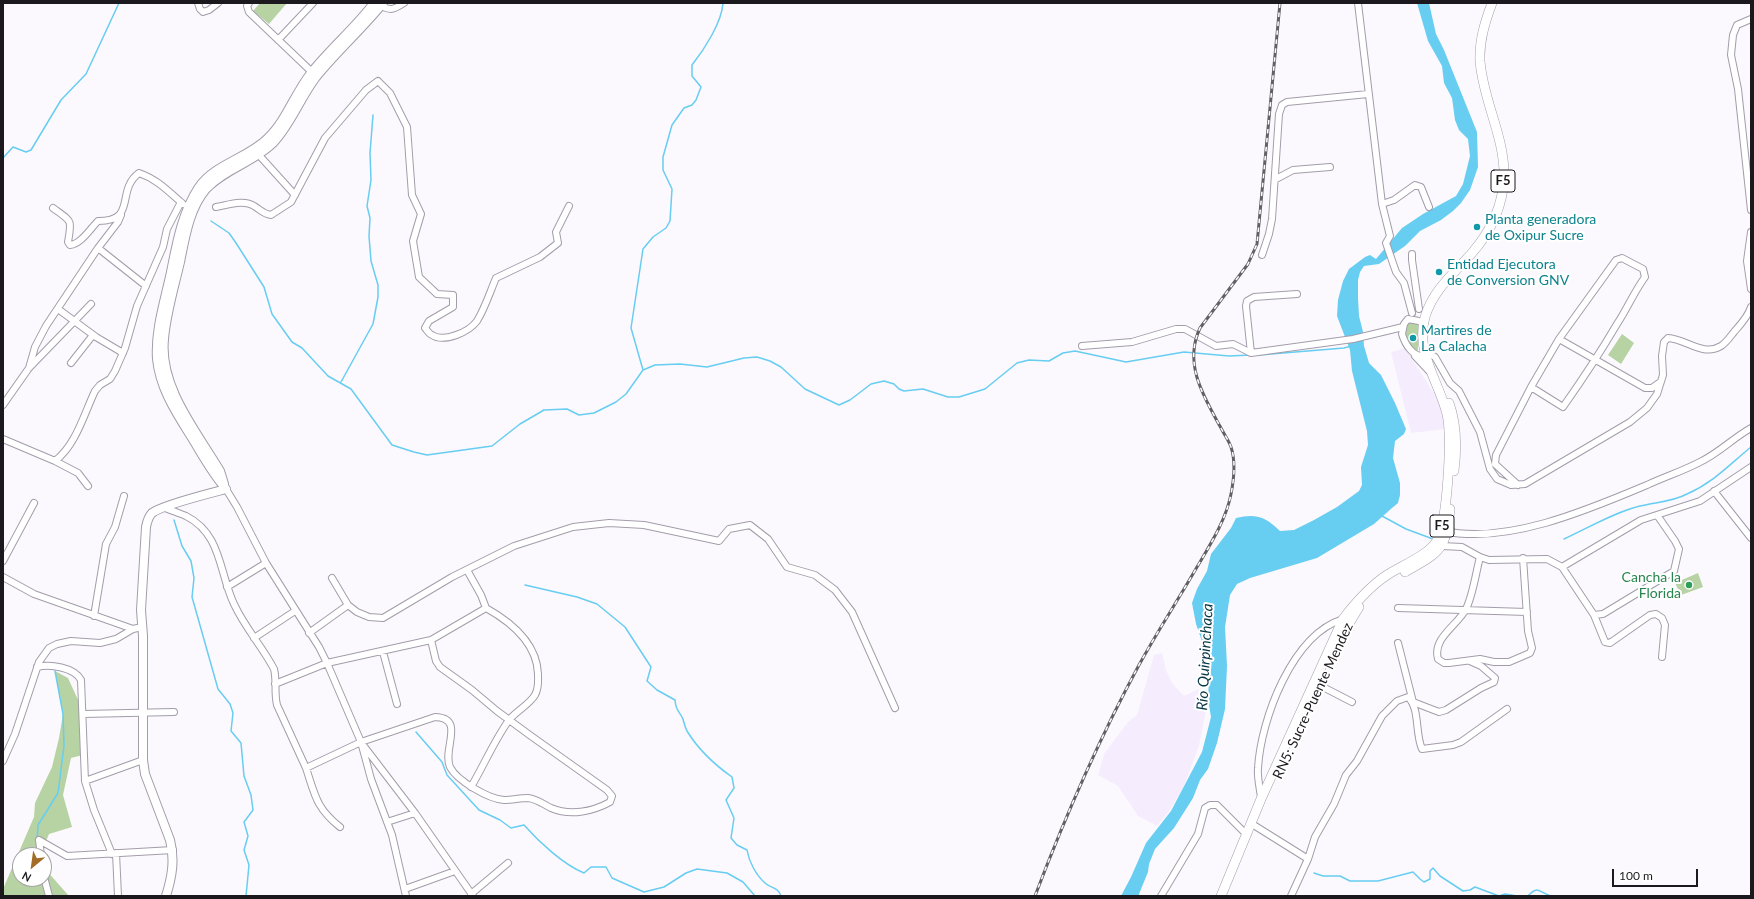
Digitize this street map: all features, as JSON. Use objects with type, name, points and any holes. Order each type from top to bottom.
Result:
[{"type":"highway","name":"RN5: Sucre-Puente Mendez","points":[[1228,896],[1254,825],[1342,633],[1365,600],[1382,586],[1424,560],[1442,546],[1456,454],[1456,431],[1454,417],[1447,398],[1432,376],[1425,355],[1423,338],[1423,309],[1487,233],[1496,218],[1502,199],[1503,160],[1483,80],[1480,60],[1483,30],[1492,3]]},
{"type":"highway","name":"RN5: Sucre-Puente Mendez","points":[[1221,896],[1247,835],[1254,825],[1261,799],[1343,619],[1357,601],[1376,584],[1434,545],[1444,531]]},
{"type":"main road","points":[[226,489],[215,476],[168,397],[161,379],[157,359],[157,339],[184,205],[200,186],[218,170],[255,149],[268,138],[280,124],[296,94],[314,74],[368,22],[378,4]]},
{"type":"main road","points":[[226,489],[220,471],[174,394],[164,358],[164,339],[186,231],[193,210],[206,190],[221,176],[258,154],[273,143],[285,128],[314,74]]},
{"type":"main road","points":[[167,896],[172,875],[174,858],[173,850],[145,774],[143,760],[144,712],[141,610],[146,527],[148,519],[153,513],[163,507],[226,489]]},
{"type":"street","points":[[198,3],[203,12],[209,10],[218,3]]},
{"type":"street","points":[[249,3],[247,6],[249,12],[314,74]]},
{"type":"street","points":[[278,40],[313,3]]},
{"type":"street","points":[[378,4],[393,10],[404,3]]},
{"type":"street","points":[[1358,3],[1382,204],[1390,236],[1386,242],[1396,272],[1404,283],[1412,313]]},
{"type":"street","points":[[1751,19],[1737,25],[1733,35],[1731,55],[1738,89],[1751,210]]},
{"type":"street","points":[[216,207],[243,202],[253,204],[264,214],[271,215],[291,202],[325,138],[366,90],[378,81],[390,93],[407,127],[412,195],[421,214],[413,241],[419,277],[437,294],[453,295],[452,307],[429,321],[425,328],[432,336],[447,339],[466,330],[476,323],[496,278],[540,257],[558,243],[556,232],[569,206]]},
{"type":"street","points":[[1262,255],[1272,219],[1276,179],[1279,114],[1282,106],[1287,102],[1368,94]]},
{"type":"street","points":[[258,154],[295,195]]},
{"type":"street","points":[[1276,179],[1293,170],[1330,167]]},
{"type":"street","points":[[29,368],[35,347],[58,309],[98,248],[118,222],[124,208],[126,194],[130,184],[139,173],[149,176],[163,186],[184,205],[167,229],[163,246],[137,306],[123,353],[115,372],[110,379],[100,385],[95,391],[70,445],[64,454],[55,461]]},
{"type":"street","points":[[1382,204],[1394,200],[1415,185],[1421,187],[1429,207]]},
{"type":"street","points":[[53,208],[70,221],[72,225],[68,242],[70,246],[83,238],[98,221],[106,221],[121,214]]},
{"type":"street","points":[[1751,232],[1747,261],[1751,289]]},
{"type":"street","points":[[98,248],[146,286]]},
{"type":"street","points":[[1412,254],[1412,268],[1423,309],[1412,313],[1403,327],[1403,336],[1413,353],[1432,376]]},
{"type":"street","points":[[1518,485],[1495,464],[1496,455],[1531,387],[1559,339],[1616,260],[1622,258],[1643,270],[1646,277],[1636,289],[1630,303],[1596,360],[1563,407],[1531,387]]},
{"type":"street","points":[[1251,353],[1246,306],[1247,301],[1254,297],[1297,294]]},
{"type":"street","points":[[3,405],[29,368],[92,304]]},
{"type":"street","points":[[1413,353],[1418,356],[1430,354],[1435,357],[1450,383],[1460,392],[1480,432],[1490,469],[1497,480],[1511,486],[1525,484],[1630,422],[1647,408],[1657,394],[1661,382],[1663,375],[1662,356],[1664,342],[1668,338],[1676,339],[1697,348],[1713,350],[1723,346],[1745,319],[1751,307]]},
{"type":"street","points":[[58,309],[93,335],[123,353]]},
{"type":"street","points":[[1408,319],[1419,321],[1424,324]]},
{"type":"street","points":[[1082,346],[1132,342],[1176,329],[1185,330],[1216,346],[1233,344],[1251,353],[1353,339],[1403,327]]},
{"type":"street","points":[[71,363],[93,335]]},
{"type":"street","points":[[1559,339],[1648,389],[1661,382]]},
{"type":"street","points":[[1444,531],[1505,532],[1529,528],[1600,505],[1700,462],[1721,450],[1751,428]]},
{"type":"street","points":[[3,439],[55,461],[78,473],[88,486]]},
{"type":"street","points":[[1562,567],[1641,520],[1700,501],[1751,467]]},
{"type":"street","points":[[226,489],[237,506],[266,563],[327,663],[361,742],[371,779],[388,822],[405,893],[455,871]]},
{"type":"street","points":[[1714,491],[1751,538]]},
{"type":"street","points":[[94,616],[106,544],[115,527],[124,496]]},
{"type":"street","points":[[3,561],[34,503]]},
{"type":"street","points":[[163,507],[186,516],[195,522],[210,537],[217,549],[233,604],[245,626],[274,669],[276,684],[274,693],[277,705],[306,768],[319,807],[328,818],[340,827]]},
{"type":"street","points":[[1594,615],[1603,614],[1674,571],[1679,549],[1676,541],[1657,515]]},
{"type":"street","points":[[332,578],[348,605],[357,612],[369,617],[383,618],[452,577],[514,546],[573,527],[609,523],[644,525],[719,541],[729,529],[750,525],[768,539],[787,567],[815,575],[835,590],[840,596],[852,612],[895,708]]},
{"type":"street","points":[[1442,546],[1462,547],[1480,557],[1489,560],[1523,558],[1547,559],[1562,567],[1594,615],[1606,642],[1610,643],[1650,615],[1656,614],[1662,618],[1664,625],[1662,657]]},
{"type":"street","points":[[1480,557],[1466,610],[1439,643],[1436,653],[1438,659],[1444,663],[1480,659],[1494,662],[1509,662],[1530,653],[1532,648],[1528,631],[1523,558]]},
{"type":"street","points":[[228,587],[266,563]]},
{"type":"street","points":[[467,570],[481,595],[486,608],[509,623],[522,636],[533,650],[538,665],[538,685],[535,695],[509,720],[472,787]]},
{"type":"street","points":[[3,577],[34,594],[94,616],[133,628],[142,628]]},
{"type":"street","points":[[310,633],[348,605]]},
{"type":"street","points":[[276,684],[327,663],[383,652],[431,640],[486,608]]},
{"type":"street","points":[[1398,608],[1527,612]]},
{"type":"street","points":[[254,638],[295,611]]},
{"type":"street","points":[[1261,799],[1257,769],[1266,720],[1286,676],[1299,653],[1321,630],[1329,624],[1343,619]]},
{"type":"street","points":[[3,761],[15,734],[37,667],[45,652],[57,644],[71,641],[100,643],[116,639],[133,628]]},
{"type":"street","points":[[306,768],[361,742],[435,717],[448,721],[451,726],[448,759],[451,767],[472,787],[491,797],[504,800],[529,798],[566,812],[584,811],[610,802],[612,796],[607,790],[509,720],[472,690],[440,667],[436,661],[431,640]]},
{"type":"street","points":[[1398,644],[1413,702],[1419,741],[1422,749],[1452,745],[1461,742],[1508,709]]},
{"type":"street","points":[[383,652],[397,704]]},
{"type":"street","points":[[1290,896],[1308,859],[1315,837],[1334,804],[1346,775],[1357,761],[1382,716],[1387,710],[1403,698],[1408,697],[1413,702],[1439,712],[1446,710],[1481,688],[1494,682],[1495,678],[1481,666],[1469,660]]},
{"type":"street","points":[[37,667],[45,665],[59,667],[78,675],[81,680],[85,780],[90,798],[114,853],[118,896]]},
{"type":"street","points":[[1319,685],[1352,702]]},
{"type":"street","points":[[83,714],[174,712]]},
{"type":"street","points":[[361,742],[415,813],[472,895],[508,863]]},
{"type":"street","points":[[85,780],[143,760]]},
{"type":"street","points":[[371,779],[383,772]]},
{"type":"street","points":[[1161,896],[1198,834],[1205,808],[1210,805],[1218,805],[1247,835]]},
{"type":"street","points":[[388,822],[415,813]]},
{"type":"street","points":[[1254,825],[1308,859]]},
{"type":"street","points":[[40,847],[39,840],[51,847]]},
{"type":"street","points":[[52,847],[67,856],[173,850]]},
{"type":"shaded area","points":[[1405,348],[1439,401],[1447,429],[1411,433],[1391,352]]},
{"type":"shaded area","points":[[1162,653],[1166,670],[1172,683],[1184,696],[1198,689],[1207,704],[1199,746],[1184,786],[1170,810],[1157,826],[1138,816],[1118,786],[1098,775],[1104,754],[1128,722],[1137,715],[1154,655]]},
{"type":"green space","points":[[260,3],[287,3],[269,24],[253,11]]},
{"type":"green space","points":[[1410,322],[1417,323],[1419,325],[1417,351],[1413,348],[1403,332],[1406,324]]},
{"type":"green space","points":[[1622,334],[1634,343],[1621,364],[1608,355]]},
{"type":"green space","name":"Cancha la Florida","points":[[1698,573],[1703,587],[1681,595],[1675,583]]},
{"type":"green space","points":[[55,671],[68,678],[79,702],[83,755],[71,758],[63,795],[72,827],[49,834],[44,847],[21,847],[34,817],[35,803],[52,767],[63,714]]},
{"type":"green space","points":[[12,868],[12,887],[52,887],[52,877],[69,896],[3,896],[3,889]]},
{"type":"water","points":[[1417,3],[1429,3],[1436,34],[1444,50],[1477,132],[1478,167],[1470,190],[1453,211],[1441,220],[1420,231],[1405,246],[1379,264],[1364,266],[1360,272],[1358,280],[1359,316],[1363,332],[1364,346],[1369,363],[1381,375],[1406,429],[1404,434],[1395,441],[1393,458],[1400,483],[1398,503],[1374,524],[1317,558],[1250,578],[1237,584],[1230,595],[1225,627],[1227,666],[1225,709],[1217,743],[1208,769],[1200,780],[1193,798],[1174,828],[1155,849],[1139,896],[1121,896],[1146,843],[1171,811],[1202,752],[1211,717],[1208,699],[1209,677],[1205,650],[1196,624],[1192,603],[1197,589],[1207,571],[1211,554],[1231,528],[1236,518],[1249,516],[1260,517],[1270,522],[1280,531],[1294,530],[1337,507],[1359,491],[1362,485],[1361,467],[1368,445],[1367,431],[1352,371],[1350,350],[1337,316],[1338,300],[1343,281],[1349,269],[1370,255],[1376,259],[1402,228],[1423,214],[1456,196],[1463,184],[1470,156],[1468,139],[1459,130],[1455,120],[1452,98],[1444,83],[1442,66],[1428,41]]},
{"type":"waterway","points":[[3,158],[13,147],[26,152],[31,150],[61,100],[86,74],[119,3]]},
{"type":"waterway","points":[[643,370],[631,328],[643,249],[653,237],[666,228],[670,221],[672,189],[663,170],[663,157],[672,125],[684,108],[692,105],[696,100],[701,87],[692,76],[692,65],[702,52],[716,27],[722,11],[723,3]]},
{"type":"waterway","points":[[341,382],[373,324],[378,297],[378,285],[371,261],[369,236],[370,218],[367,206],[371,180],[370,153],[373,115]]},
{"type":"waterway","points":[[211,221],[229,233],[236,243],[264,287],[272,314],[292,342],[302,348],[328,376],[351,389],[392,445],[427,455],[492,446],[520,424],[544,410],[567,409],[579,415],[594,413],[616,402],[626,394],[643,370],[655,365],[680,364],[707,367],[744,358],[757,357],[770,361],[781,367],[805,389],[839,405],[850,400],[871,384],[884,381],[894,384],[899,389],[904,391],[923,389],[948,397],[959,397],[985,389],[1017,363],[1029,360],[1049,361],[1063,353],[1075,351],[1126,362],[1184,352],[1229,356],[1251,355]]},
{"type":"waterway","points":[[1259,355],[1344,348],[1351,346]]},
{"type":"waterway","points":[[1564,539],[1621,512],[1640,506],[1676,499],[1687,494],[1713,479],[1751,447]]},
{"type":"waterway","points":[[1382,516],[1406,529],[1433,539]]},
{"type":"waterway","points":[[174,520],[182,546],[191,561],[194,578],[192,597],[218,689],[230,704],[233,713],[231,731],[241,743],[244,776],[251,795],[253,810],[244,822],[248,836],[244,850],[249,865],[246,896]]},
{"type":"waterway","points":[[525,585],[577,597],[597,604],[625,627],[651,667],[647,681],[657,690],[675,700],[677,709],[691,738],[707,756],[732,777],[734,788],[726,800],[734,818],[731,838],[737,845],[747,850],[751,864],[756,872],[765,883],[778,891],[781,896]]},
{"type":"waterway","points":[[37,840],[38,825],[58,793],[64,746],[63,714],[55,671]]},
{"type":"waterway","points":[[416,732],[442,762],[447,775],[479,810],[500,820],[511,828],[524,825],[537,839],[568,865],[584,873],[591,867],[606,867],[612,878],[644,892],[664,887],[686,873],[697,869],[727,873],[743,882],[755,896]]},
{"type":"waterway","points":[[1314,873],[1323,876],[1340,876],[1350,881],[1378,881],[1413,872],[1424,882],[1430,879],[1430,871],[1433,868],[1440,876],[1463,891],[1470,890],[1475,887],[1499,896],[1505,894],[1517,896]]},
{"type":"waterway","points":[[1528,896],[1536,890],[1551,896]]},
{"type":"railway","points":[[1035,896],[1058,837],[1110,721],[1146,653],[1212,541],[1229,504],[1234,476],[1233,453],[1229,442],[1202,392],[1195,367],[1195,341],[1200,328],[1248,264],[1257,244],[1280,3]]},
{"type":"place","name":"Planta generadora de Oxipur Sucre","points":[[1477,227]]},
{"type":"place","name":"Entidad Ejecutora de Conversion GNV","points":[[1439,272]]},
{"type":"place","name":"Martires de La Calacha","points":[[1413,338]]},
{"type":"place","name":"Cancha la Florida","points":[[1689,585]]},
{"type":"water label","name":"Río Quirpinchaca","points":[[1205,657]]}]
